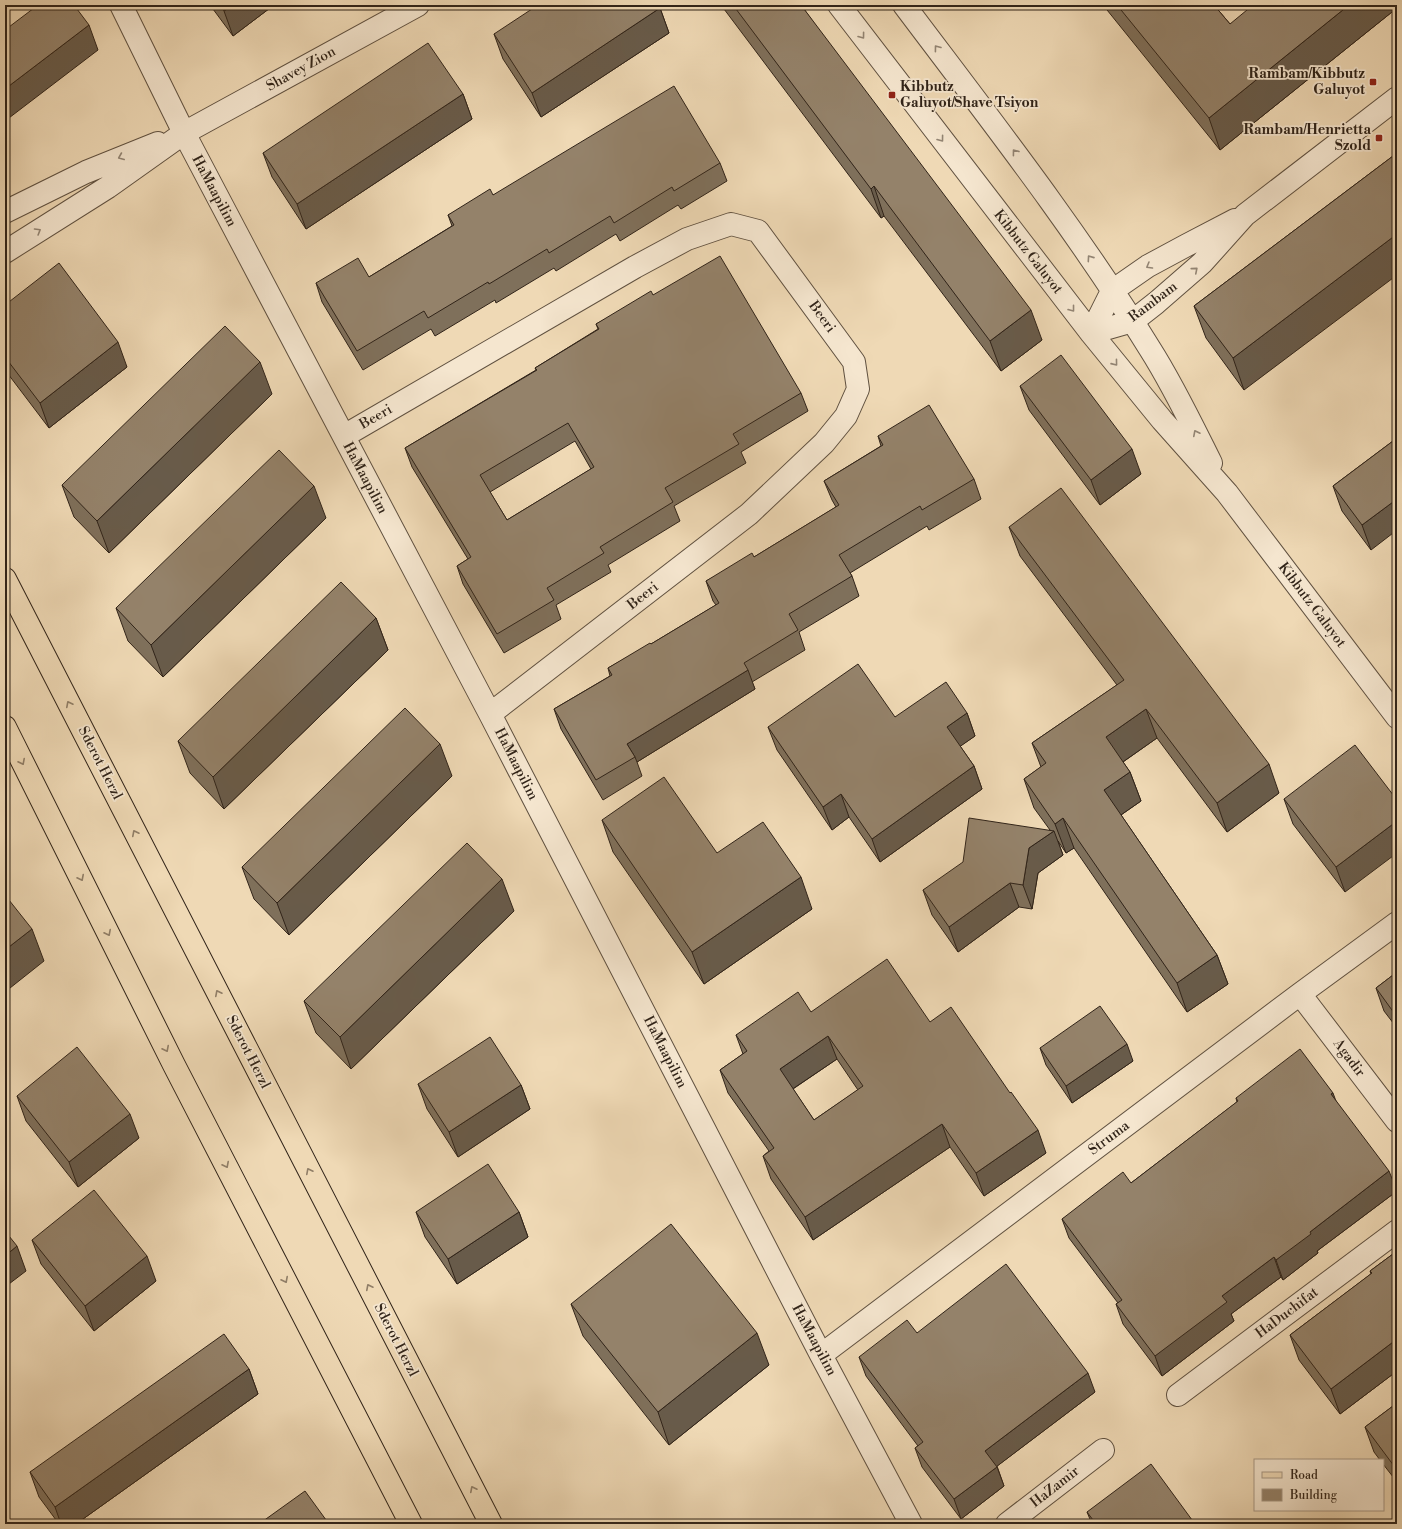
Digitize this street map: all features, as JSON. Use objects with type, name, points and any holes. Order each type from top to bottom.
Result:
[{"type":"main road","name":"Sderot Herzl","points":[[5,579],[491,1524]]},
{"type":"main road","points":[[5,727],[174,1065],[411,1524]]},
{"type":"street","name":"HaMaapilim","points":[[121,5],[184,133],[490,714],[821,1355],[911,1524]]},
{"type":"street","name":"Shavey Zion","points":[[5,252],[108,187],[184,133],[418,5]]},
{"type":"street","name":"Kibbutz Galuyot","points":[[839,5],[1091,333],[1162,420],[1226,493],[1397,717]]},
{"type":"street","name":"Kibbutz Galuyot","points":[[904,5],[1022,162],[1133,321],[1175,391],[1226,493]]},
{"type":"street","name":"Rambam","points":[[1112,290],[1148,266],[1245,215],[1397,98]]},
{"type":"street","name":"Shavey Zion","points":[[5,212],[86,172],[184,133]]},
{"type":"street","name":"Rambam","points":[[1091,333],[1133,321],[1202,263],[1245,215]]},
{"type":"street","name":"Beeri","points":[[344,436],[635,267],[687,239],[730,224],[758,231],[854,362],[858,389],[846,416],[824,443],[749,514],[490,714]]},
{"type":"street","points":[[1091,333],[1112,290]]},
{"type":"street","name":"Struma","points":[[821,1355],[1300,994],[1397,923]]},
{"type":"street","name":"Agadir","points":[[1300,994],[1397,1121]]},
{"type":"street","name":"HaDuchifat","points":[[1178,1395],[1397,1231]]},
{"type":"street","name":"HaZamir","points":[[1007,1524],[1103,1450]]},
{"type":"building","points":[[38,5],[74,5],[89,25],[5,89],[5,30]]},
{"type":"building","points":[[220,5],[233,5],[224,11]]},
{"type":"building","points":[[538,5],[658,5],[660,8],[532,93],[494,34]]},
{"type":"building","points":[[733,5],[801,5],[1031,310],[990,341],[874,186],[871,189]]},
{"type":"building","points":[[1117,5],[1214,5],[1230,24],[1253,5],[1349,5],[1209,118]]},
{"type":"building","points":[[428,43],[463,94],[297,204],[263,153]]},
{"type":"building","points":[[674,86],[720,163],[674,191],[672,187],[614,223],[610,216],[549,253],[547,249],[428,318],[424,311],[357,351],[316,283],[358,258],[369,277],[454,225],[448,215],[490,189],[493,195]]},
{"type":"building","points":[[1397,153],[1397,234],[1233,358],[1194,306]]},
{"type":"building","points":[[720,256],[801,393],[733,434],[739,444],[665,488],[673,502],[600,547],[604,553],[547,588],[554,600],[497,634],[457,566],[471,557],[405,448],[537,370],[535,368],[599,329],[596,324],[651,291],[653,295]],"holes":[[[568,423],[594,467],[507,520],[480,475]]]},
{"type":"building","points":[[59,263],[118,342],[40,403],[5,357],[5,305]]},
{"type":"building","points":[[225,326],[260,362],[97,521],[62,485]]},
{"type":"building","points":[[1061,355],[1132,449],[1091,480],[1020,386]]},
{"type":"building","points":[[929,405],[974,479],[922,510],[920,506],[839,555],[852,576],[789,614],[798,630],[744,663],[748,670],[627,744],[635,757],[596,780],[554,709],[612,675],[608,668],[719,603],[706,581],[752,553],[754,557],[839,505],[824,481],[883,445],[878,436]]},
{"type":"building","points":[[1397,438],[1397,499],[1362,525],[1333,486]]},
{"type":"building","points":[[279,450],[314,486],[151,645],[116,608]]},
{"type":"building","points":[[1061,488],[1269,764],[1217,803],[1146,709],[1106,737],[1130,772],[1104,790],[1217,955],[1177,983],[1063,818],[1055,824],[1024,779],[1046,763],[1032,743],[1124,680],[1009,527]]},
{"type":"building","points":[[341,582],[376,618],[213,777],[178,741]]},
{"type":"building","points":[[858,664],[895,717],[946,682],[967,713],[947,727],[974,766],[872,839],[841,794],[823,807],[768,727]]},
{"type":"building","points":[[405,708],[440,744],[277,903],[242,867]]},
{"type":"building","points":[[1355,745],[1397,800],[1397,821],[1336,867],[1284,799]]},
{"type":"building","points":[[664,777],[717,853],[763,822],[801,877],[692,952],[602,820]]},
{"type":"building","points":[[969,818],[1054,831],[1029,848],[1023,885],[1010,883],[949,927],[923,890],[963,862]]},
{"type":"building","points":[[467,843],[502,879],[340,1037],[304,1001]]},
{"type":"building","points":[[5,895],[32,929],[5,950]]},
{"type":"building","points":[[887,959],[930,1022],[951,1007],[1010,1093],[1011,1092],[1038,1130],[976,1173],[942,1124],[805,1217],[763,1156],[774,1148],[720,1070],[747,1051],[736,1035],[798,992],[811,1012]],"holes":[[[828,1036],[863,1086],[814,1120],[780,1069]]]},
{"type":"building","points":[[1397,972],[1397,1017],[1376,988]]},
{"type":"building","points":[[1100,1006],[1127,1044],[1066,1086],[1040,1048]]},
{"type":"building","points":[[490,1037],[521,1085],[449,1132],[418,1084]]},
{"type":"building","points":[[77,1047],[130,1114],[69,1162],[17,1096]]},
{"type":"building","points":[[1300,1049],[1333,1093],[1331,1094],[1389,1171],[1310,1232],[1311,1234],[1276,1260],[1274,1257],[1222,1296],[1227,1302],[1155,1356],[1116,1304],[1122,1300],[1062,1219],[1123,1172],[1131,1183],[1238,1101],[1236,1098]]},
{"type":"building","points":[[488,1164],[519,1212],[448,1259],[416,1212]]},
{"type":"building","points":[[94,1190],[147,1256],[85,1306],[32,1240]]},
{"type":"building","points":[[671,1224],[757,1333],[658,1412],[571,1304]]},
{"type":"building","points":[[5,1231],[17,1246],[5,1256]]},
{"type":"building","points":[[1397,1251],[1397,1339],[1331,1389],[1290,1335],[1372,1273],[1370,1271]]},
{"type":"building","points":[[1006,1264],[1088,1373],[985,1451],[997,1467],[954,1499],[915,1448],[923,1442],[859,1357],[907,1320],[917,1333]]},
{"type":"building","points":[[224,1334],[249,1369],[55,1507],[30,1472]]},
{"type":"building","points":[[1397,1403],[1397,1470],[1365,1427]]},
{"type":"building","points":[[1151,1464],[1195,1524],[1096,1524],[1087,1512]]},
{"type":"building","points":[[305,1491],[329,1524],[259,1524]]},
{"type":"place","name":"Rambam/Kibbutz Galuyot","points":[[1373,82]]},
{"type":"place","name":"Kibbutz Galuyot/Shave Tsiyon","points":[[892,95]]},
{"type":"place","name":"Rambam/Henrietta Szold","points":[[1379,138]]}]
